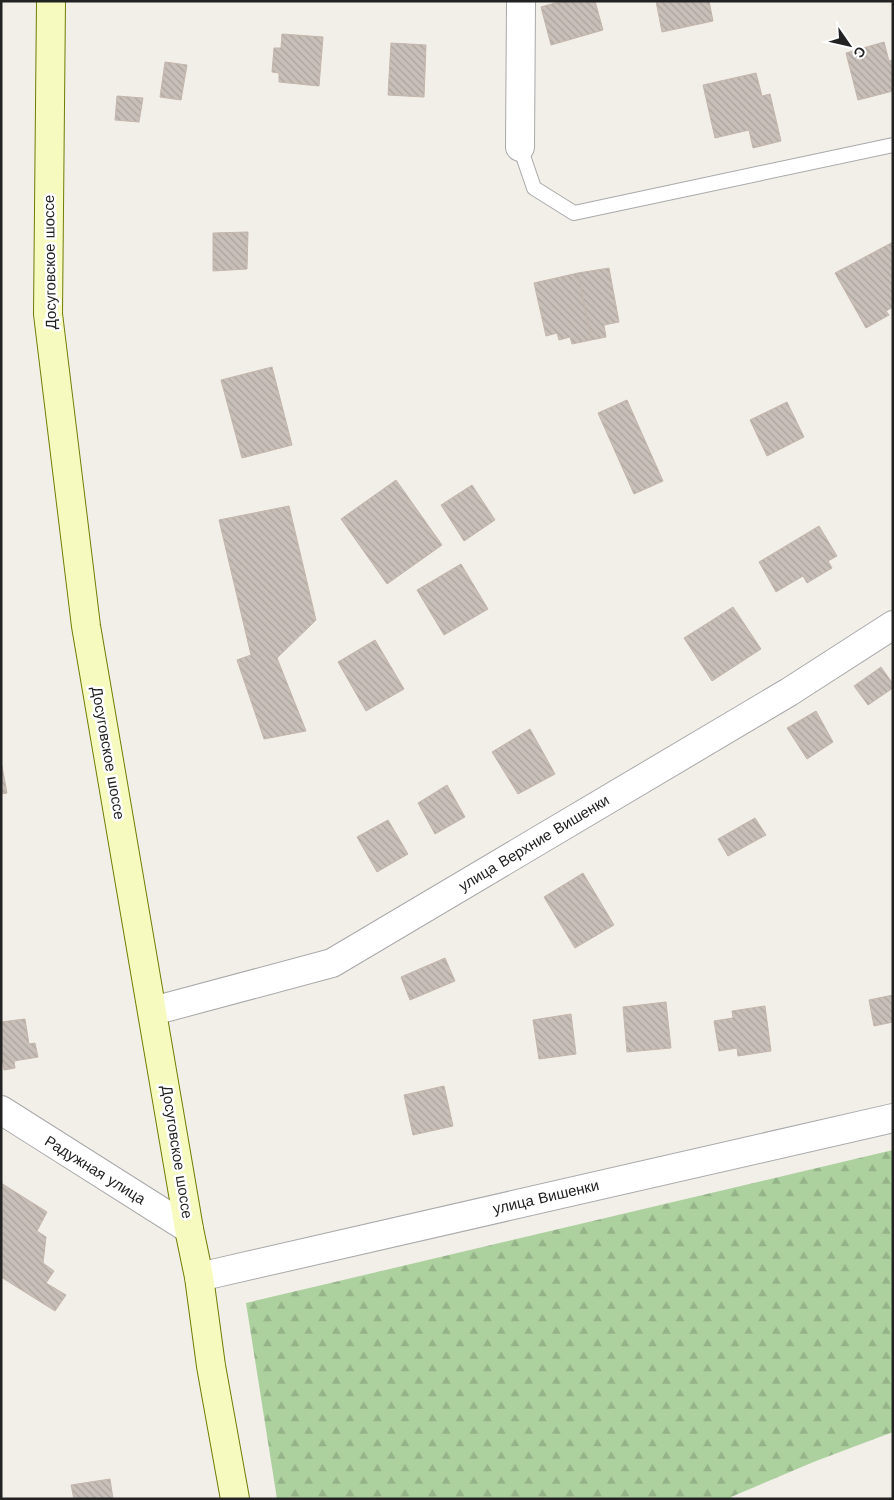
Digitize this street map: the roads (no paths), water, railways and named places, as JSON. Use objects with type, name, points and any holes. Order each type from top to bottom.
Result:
[{"type":"main road","name":"Досуговское шоссе","points":[[51,1],[48,314],[86,626],[199,1277],[211,1366],[235,1499]]},
{"type":"street","points":[[520,147],[521,1]]},
{"type":"street","name":"улица Верхние Вишенки","points":[[153,1011],[332,963],[788,692],[893,625]]},
{"type":"street","name":"Радужная улица","points":[[1,1110],[190,1229]]},
{"type":"street","name":"улица Вишенки","points":[[199,1277],[893,1118]]},
{"type":"lane","points":[[520,147],[534,188],[574,213],[893,145]]}]
